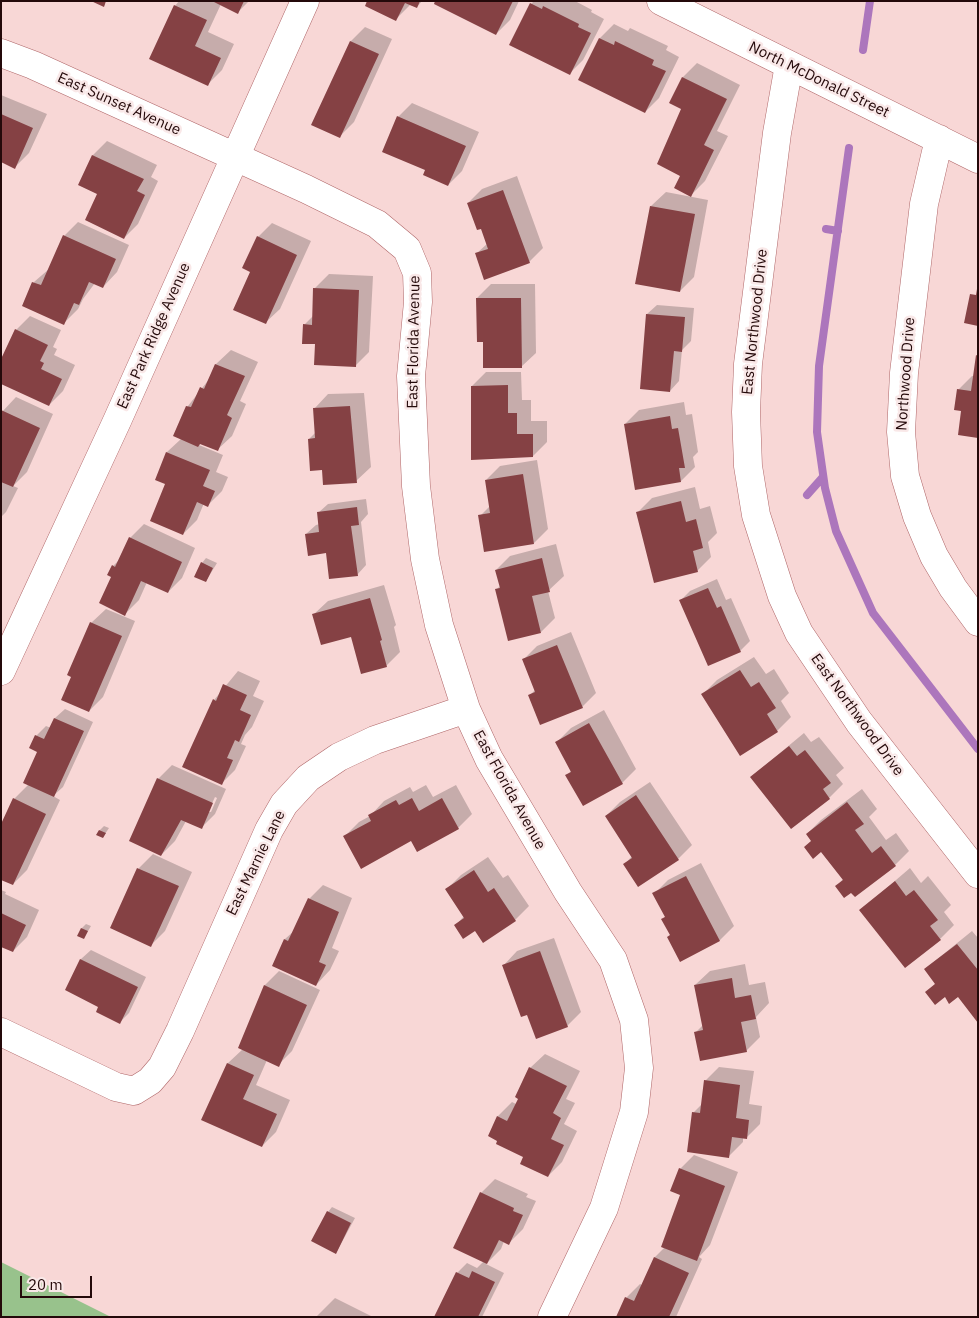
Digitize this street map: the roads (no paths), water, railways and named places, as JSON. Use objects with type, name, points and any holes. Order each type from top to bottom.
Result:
[{"type":"street","name":"East Park Ridge Avenue","points":[[1,671],[305,1]]},
{"type":"street","name":"North McDonald Street","points":[[661,1],[978,159]]},
{"type":"street","name":"East Sunset Avenue","points":[[1,53],[33,65],[235,157]]},
{"type":"street","name":"East Northwood Drive","points":[[788,65],[777,133],[748,364],[748,466],[756,515],[779,589],[799,634],[859,722],[978,874]]},
{"type":"street","name":"Northwood Drive","points":[[939,139],[924,204],[904,374],[901,432],[905,476],[917,516],[934,556],[953,588],[978,622]]},
{"type":"street","name":"East Florida Avenue","points":[[235,157],[377,224],[407,249],[417,273],[418,302],[411,376],[416,486],[425,559],[439,625],[466,709],[489,759],[516,807],[613,960],[634,1020],[639,1068],[634,1112],[604,1208],[552,1317]]},
{"type":"street","name":"East Marnie Lane","points":[[1,1032],[116,1088],[134,1091],[150,1081],[162,1067],[180,1031],[265,839],[284,804],[308,778],[340,757],[375,740],[466,709]]},
{"type":"waterway","points":[[863,50],[870,1]]},
{"type":"waterway","points":[[849,148],[819,366],[817,432],[825,488],[836,531],[873,613],[978,749]]},
{"type":"waterway","points":[[826,229],[838,231]]},
{"type":"waterway","points":[[807,495],[823,477]]}]
